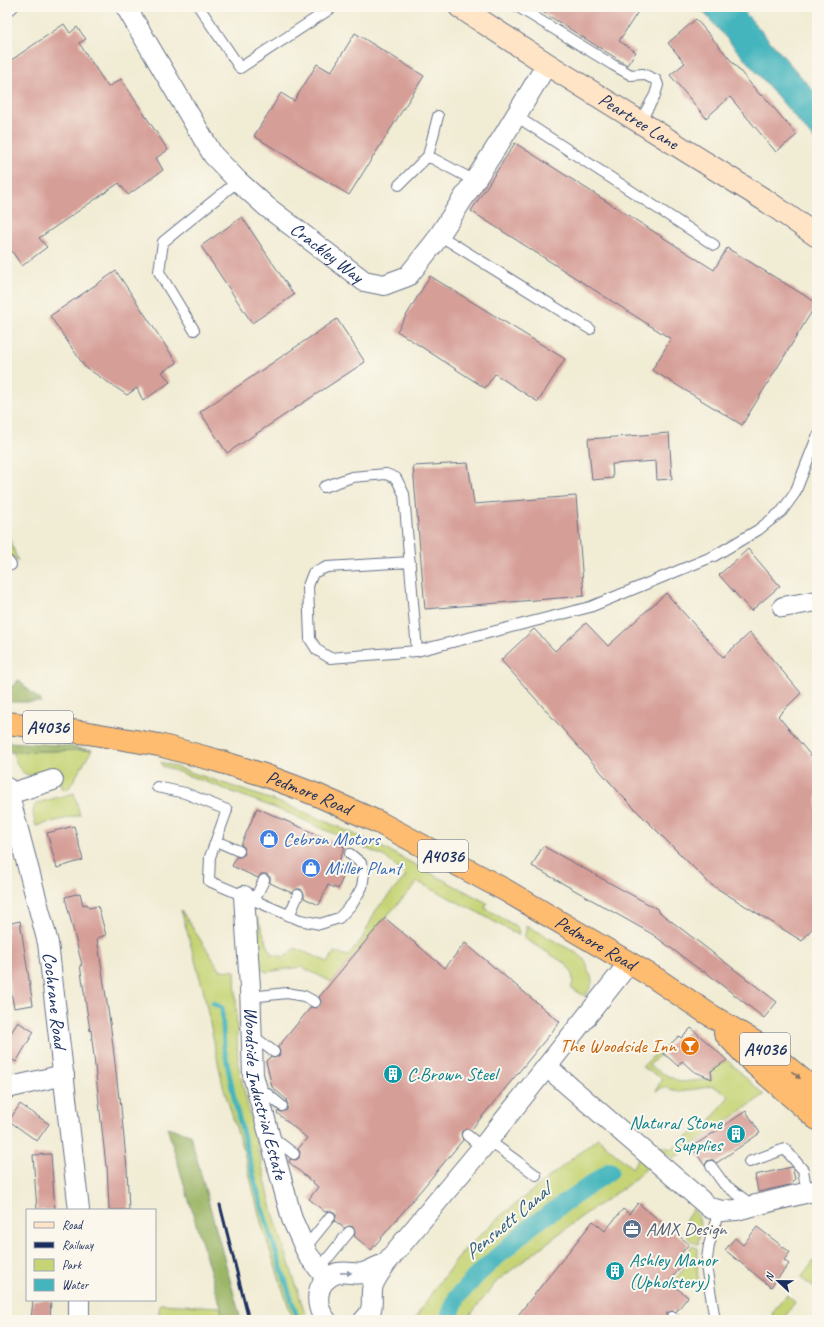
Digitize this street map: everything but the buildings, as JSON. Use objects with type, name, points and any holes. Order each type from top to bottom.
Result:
[{"type":"highway","name":"Pedmore Road","points":[[7,723],[88,733],[159,745],[264,775],[317,795],[380,823],[505,890],[685,997],[706,1013],[763,1047],[817,1092]]},
{"type":"highway","name":"Pedmore Road","points":[[706,1013],[751,1061],[817,1119]]},
{"type":"street","name":"Crackley Way","points":[[126,7],[213,155],[238,181],[267,207],[364,281],[384,285],[408,276],[439,235],[548,64]]},
{"type":"street","name":"Peartree Lane","points":[[460,7],[768,202],[817,236]]},
{"type":"street","points":[[783,607],[817,601]]},
{"type":"street","name":"Cochrane Road","points":[[53,780],[8,791],[48,943],[79,1209]]},
{"type":"street","name":"Woodside Industrial Estate","points":[[249,899],[250,997],[253,1075],[292,1219],[308,1255],[323,1274]]},
{"type":"street","points":[[364,1320],[371,1310],[374,1284],[386,1263],[486,1144],[629,963]]},
{"type":"street","points":[[547,1067],[710,1208],[719,1210],[736,1210],[812,1192]]},
{"type":"street","points":[[7,1088],[64,1075]]},
{"type":"street","points":[[326,1320],[320,1312],[318,1303],[318,1294],[323,1274],[344,1272],[363,1273],[386,1263]]},
{"type":"street","points":[[79,1301],[79,1320]]},
{"type":"lane","points":[[7,11],[12,7]]},
{"type":"lane","points":[[199,7],[240,68],[333,7]]},
{"type":"lane","points":[[518,7],[631,75],[643,74],[656,80],[658,85],[655,95],[640,122]]},
{"type":"lane","points":[[399,185],[428,156],[438,116]]},
{"type":"lane","points":[[516,116],[714,245]]},
{"type":"lane","points":[[428,156],[474,181]]},
{"type":"lane","points":[[194,330],[159,272],[163,242],[238,181]]},
{"type":"lane","points":[[439,235],[590,329]]},
{"type":"lane","points":[[410,562],[326,567],[314,573],[308,586],[310,639],[317,650],[330,658],[417,651],[590,607],[714,556],[758,530],[782,511],[795,493],[817,437]]},
{"type":"lane","points":[[324,487],[352,477],[386,474],[396,478],[404,494],[417,651]]},
{"type":"lane","points":[[157,787],[185,793],[227,810],[210,857],[209,881],[300,920],[320,924],[339,918],[353,903],[362,887],[364,874],[361,863],[350,854]]},
{"type":"lane","points":[[216,841],[238,850]]},
{"type":"lane","points":[[249,899],[264,880]]},
{"type":"lane","points":[[290,916],[298,895]]},
{"type":"lane","points":[[250,997],[287,993],[304,996],[315,1002]]},
{"type":"lane","points":[[251,1035],[274,1052]]},
{"type":"lane","points":[[486,1144],[491,1124],[550,1053],[563,1047]]},
{"type":"lane","points":[[255,1084],[282,1106]]},
{"type":"lane","points":[[269,1134],[294,1154]]},
{"type":"lane","points":[[467,1135],[486,1144],[536,1175]]},
{"type":"lane","points":[[749,1162],[785,1149],[803,1170],[812,1192]]},
{"type":"lane","points":[[711,1166],[724,1184],[753,1206]]},
{"type":"lane","points":[[715,1320],[706,1266],[709,1245],[719,1210]]},
{"type":"lane","points":[[305,1248],[330,1217]]},
{"type":"lane","points":[[323,1274],[348,1232]]},
{"type":"green space","points":[[7,532],[18,561],[7,553]]},
{"type":"green space","points":[[18,680],[42,702],[7,702],[7,686],[14,686]]},
{"type":"green space","points":[[7,742],[59,745],[92,750],[7,752]]},
{"type":"green space","points":[[92,750],[69,788],[63,790],[58,770],[35,776],[24,773],[16,762],[13,752]]},
{"type":"green space","points":[[161,762],[284,804],[374,843],[487,903],[485,908],[517,927],[519,932],[518,935],[418,882],[385,918],[332,982],[301,967],[266,972],[257,966],[254,921],[257,916],[271,954],[285,957],[295,948],[328,962],[334,952],[348,956],[362,939],[376,910],[406,876],[385,857],[288,813],[162,766]]},
{"type":"green space","points":[[74,793],[80,815],[36,826],[33,811],[37,803]]},
{"type":"green space","points":[[181,910],[220,970],[235,971],[238,1064],[272,1209],[307,1320],[293,1320],[262,1226],[244,1153],[223,1086],[203,989]]},
{"type":"green space","points":[[526,925],[578,954],[584,960],[588,972],[592,978],[590,987],[585,996],[571,988],[573,982],[572,973],[566,964],[524,938]]},
{"type":"green space","points":[[657,1052],[660,1054],[649,1066],[680,1082],[712,1079],[711,1071],[727,1060],[764,1095],[674,1158],[658,1149],[661,1146],[671,1149],[711,1120],[729,1096],[713,1086],[680,1092],[664,1087],[656,1091],[662,1078],[642,1067]]},
{"type":"green space","points":[[167,1127],[190,1134],[241,1320],[222,1320],[221,1307]]},
{"type":"green space","points":[[598,1138],[632,1168],[639,1157],[648,1167],[629,1184],[581,1217],[497,1281],[472,1313],[469,1320],[414,1320],[435,1288],[466,1248],[503,1214]]},
{"type":"green space","points":[[693,1209],[700,1221],[698,1244],[692,1242],[687,1237],[693,1228],[685,1221]]},
{"type":"green space","points":[[692,1246],[698,1248],[697,1271],[699,1283],[683,1288],[674,1281],[691,1260],[685,1255]]},
{"type":"green space","points":[[817,1257],[817,1290],[801,1278]]},
{"type":"green space","points":[[787,1295],[795,1302],[783,1320],[778,1320],[772,1315],[774,1310]]},
{"type":"green space","points":[[160,1304],[221,1307],[222,1320],[158,1320]]},
{"type":"water","points":[[699,7],[740,7],[817,95],[817,143],[773,91]]},
{"type":"waterway","points":[[213,1003],[222,1008],[224,1047],[235,1103],[262,1208],[298,1320]]},
{"type":"waterway","name":"Pensnett Canal","points":[[448,1320],[457,1297],[479,1273],[530,1227],[610,1171]]},
{"type":"railway","points":[[220,1205],[249,1320]]},
{"type":"place","name":"Cebron Motors","points":[[269,839]]},
{"type":"place","name":"Miller Plant","points":[[311,868]]},
{"type":"place","name":"The Woodside Inn","points":[[690,1046]]},
{"type":"place","name":"C.Brown Steel","points":[[393,1074]]},
{"type":"place","name":"Natural Stone Supplies","points":[[736,1134]]},
{"type":"place","name":"AMX Design","points":[[632,1229]]},
{"type":"place","name":"Ashley Manor (Upholstery)","points":[[615,1271]]}]
